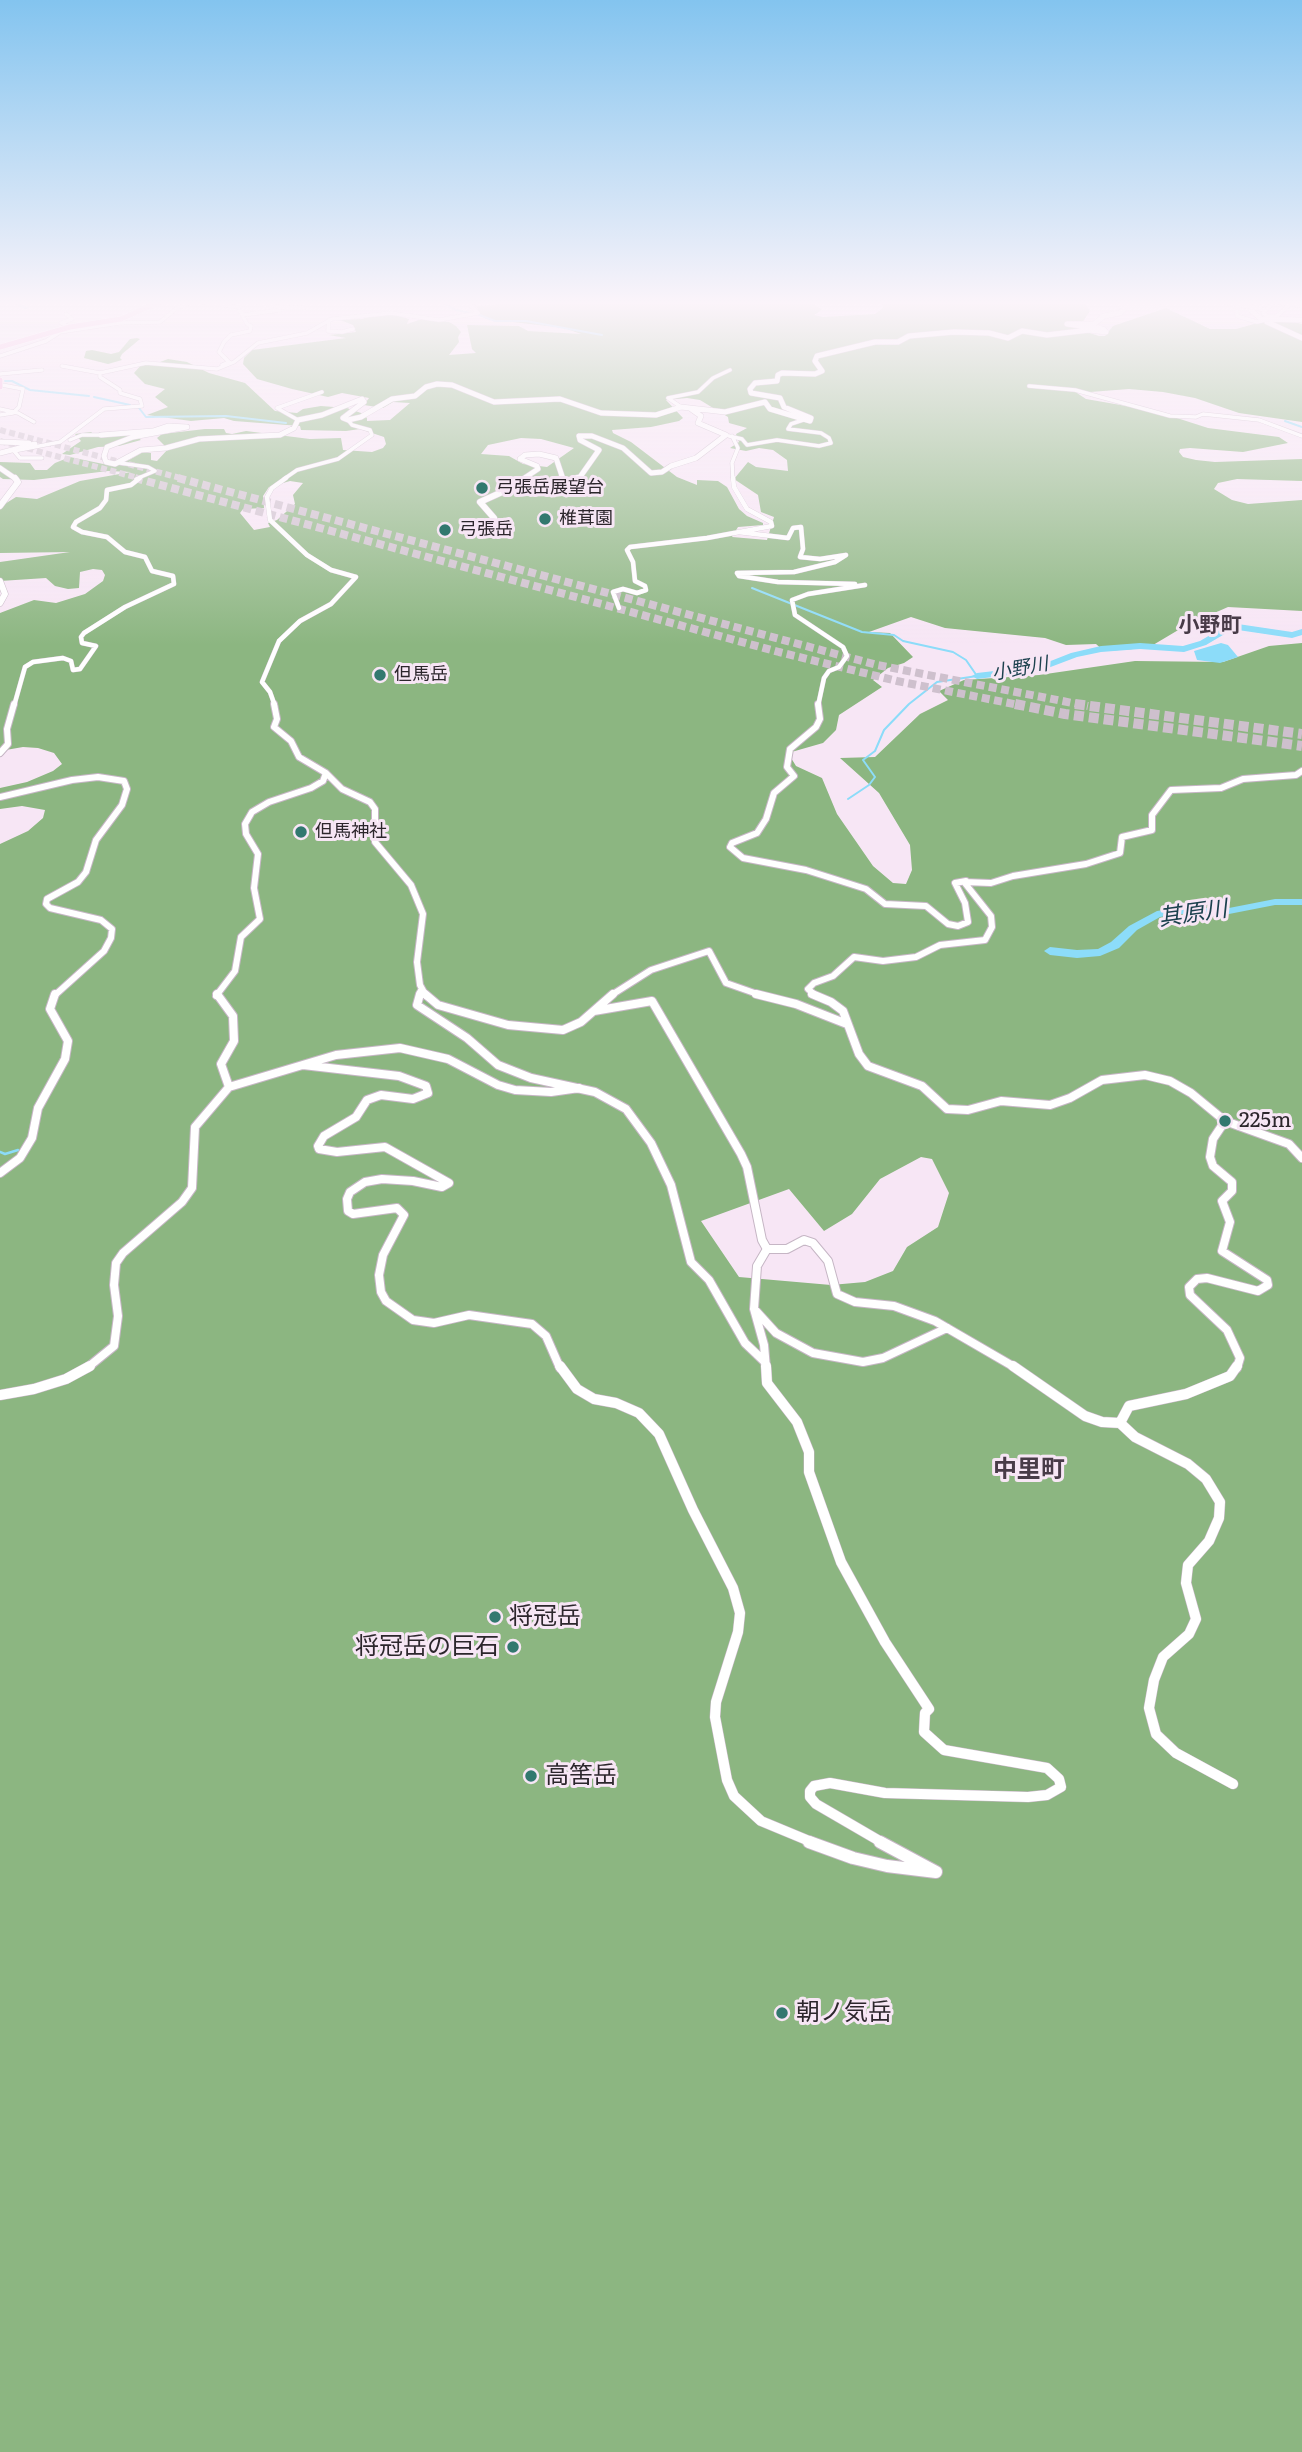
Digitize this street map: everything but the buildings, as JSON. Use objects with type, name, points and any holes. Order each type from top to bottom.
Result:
[{"type":"street","points":[[21,416],[34,422]]},
{"type":"street","points":[[0,453],[37,444],[60,442],[74,433],[76,427],[93,416]]},
{"type":"street","points":[[292,416],[298,420],[315,416]]},
{"type":"street","points":[[345,416],[343,418],[352,425],[370,430],[372,435],[338,459],[296,470],[272,488],[267,498],[270,520],[307,555],[331,570],[356,577],[331,604],[300,621],[279,641],[262,682],[270,692],[275,706],[276,730],[291,741],[299,757],[326,773],[342,789],[370,802],[374,809],[374,842],[397,866],[419,900],[424,914],[417,962],[421,990],[417,1005],[467,1038],[498,1065],[531,1078],[579,1088],[616,1101],[635,1119],[651,1143],[671,1185],[691,1262],[709,1280],[746,1343],[765,1362]]},
{"type":"street","points":[[348,420],[362,416]]},
{"type":"street","points":[[701,416],[698,424],[742,439],[747,445],[781,440],[819,446],[831,443],[829,438],[821,433],[789,429],[791,424],[813,419],[807,416]]},
{"type":"street","points":[[792,416],[803,420]]},
{"type":"street","points":[[1226,416],[1259,420],[1302,436]]},
{"type":"street","points":[[120,463],[141,450],[166,448],[199,439],[280,435],[294,428],[298,420]]},
{"type":"street","points":[[0,442],[55,445],[82,435],[153,431],[168,426],[187,427],[133,438],[107,447],[104,456],[106,461],[148,467],[155,471],[135,480],[131,485],[107,491],[106,500],[100,508],[76,522],[73,527],[82,533],[107,537],[125,552],[145,557],[152,571],[173,576],[173,584],[132,603],[84,634],[81,637],[82,643],[96,646],[80,669],[73,670],[71,661],[64,658],[33,662],[25,667],[8,734],[8,744],[0,753]]},
{"type":"street","points":[[494,517],[480,502],[506,492],[538,469],[537,466],[520,459],[525,455],[556,458],[561,478],[566,481],[580,477],[600,450],[580,440],[579,436],[592,436],[623,448],[648,472],[656,474],[693,460],[729,436]]},
{"type":"street","points":[[619,608],[612,592],[623,589],[637,593],[646,590],[645,586],[635,581],[633,562],[627,550],[629,547],[737,532],[773,524],[747,509],[734,487],[732,463],[737,448],[729,436]]},
{"type":"street","points":[[37,444],[14,453],[20,458],[42,458]]},
{"type":"street","points":[[0,468],[19,482],[0,506]]},
{"type":"street","points":[[737,532],[788,538],[793,528],[801,527],[803,549],[800,557],[820,559],[846,555],[835,562],[794,572],[737,573],[743,578],[864,585],[808,594],[792,600],[792,611],[798,619],[844,647],[847,656],[839,667],[826,673],[819,694],[820,719],[816,727],[790,749],[787,767],[793,776],[774,793],[766,820],[757,833],[732,843],[730,847],[743,858],[806,870],[857,886],[874,894],[885,904],[926,906],[948,924],[958,926],[968,922],[965,903],[956,883],[990,883],[1121,853],[1122,837],[1152,830],[1152,815],[1171,790],[1221,788],[1243,779],[1289,776],[1302,771]]},
{"type":"street","points":[[0,581],[5,594],[0,603]]},
{"type":"street","points":[[0,730],[8,734]]},
{"type":"street","points":[[229,1087],[221,1064],[234,1041],[233,1016],[216,996],[236,971],[241,937],[260,919],[254,888],[258,854],[246,834],[246,824],[252,812],[268,802],[311,788],[323,781],[326,773]]},
{"type":"street","points":[[0,797],[72,780],[98,777],[124,781],[127,789],[121,804],[96,840],[86,872],[78,882],[47,899],[46,904],[50,908],[101,920],[111,929],[111,938],[104,951],[59,989],[52,999],[50,1009],[68,1041],[65,1059],[38,1108],[32,1138],[20,1158],[0,1172]]},
{"type":"street","points":[[966,881],[965,887],[991,916],[992,928],[985,940],[940,945],[916,957],[883,961],[854,957],[833,976],[809,986],[809,992],[813,995],[831,1002],[843,1011],[859,1054],[868,1066],[922,1086],[947,1109],[956,1112],[1001,1101],[1050,1105],[1070,1098],[1102,1080],[1145,1075],[1170,1081],[1191,1093],[1225,1121],[1289,1144],[1302,1158]]},
{"type":"street","points":[[421,990],[438,1005],[526,1027],[563,1030],[581,1022],[604,1000],[651,970],[709,951],[726,983],[743,991],[796,1004],[847,1024]]},
{"type":"street","points":[[594,1012],[652,1001],[741,1154],[747,1167],[762,1240],[767,1249]]},
{"type":"street","points":[[0,1395],[34,1389],[66,1379],[90,1366],[114,1346],[118,1316],[114,1285],[116,1263],[123,1253],[174,1210],[192,1188],[195,1127],[229,1087],[336,1055],[400,1048],[448,1059],[498,1085],[515,1090],[551,1092],[579,1088]]},
{"type":"street","points":[[303,1065],[399,1076],[426,1086],[428,1093],[413,1099],[381,1095],[367,1100],[356,1117],[324,1136],[318,1146],[319,1149],[337,1152],[385,1147],[449,1183],[442,1187],[413,1181],[382,1180],[365,1182],[350,1192],[347,1199],[348,1212],[353,1214],[397,1208],[404,1215],[383,1255],[379,1275],[381,1292],[386,1301],[413,1320],[434,1323],[470,1315],[494,1321],[514,1319],[532,1324],[546,1336],[562,1371],[577,1389],[594,1399],[616,1403],[639,1413],[653,1424],[659,1434],[693,1510],[733,1588],[740,1613],[738,1632],[716,1702],[715,1717],[727,1780],[734,1796],[761,1821],[799,1838],[853,1858],[887,1866],[936,1872],[841,1821],[816,1804],[810,1797],[810,1791],[814,1786],[830,1783],[886,1793],[1028,1797],[1047,1795],[1060,1787],[1059,1779],[1048,1768],[944,1750],[924,1732],[925,1713],[929,1709],[885,1642],[841,1562],[809,1472],[808,1452],[797,1422],[766,1383],[764,1345],[754,1309],[757,1266],[767,1249]]},
{"type":"street","points":[[1120,1423],[1129,1406],[1197,1390],[1230,1376],[1237,1367],[1240,1358],[1227,1330],[1190,1295],[1189,1287],[1197,1279],[1207,1278],[1258,1291],[1268,1286],[1267,1280],[1223,1251],[1230,1222],[1222,1201],[1232,1191],[1232,1182],[1213,1166],[1210,1157],[1213,1139],[1225,1121]]},
{"type":"street","points":[[767,1249],[787,1249],[804,1240],[813,1243],[828,1261],[837,1294],[855,1302],[894,1306],[947,1328],[1052,1390],[1085,1416],[1102,1422],[1120,1423],[1135,1437],[1188,1464],[1206,1479],[1220,1502],[1216,1528],[1209,1541],[1188,1565],[1186,1583],[1196,1619],[1189,1634],[1163,1657],[1154,1680],[1149,1708],[1156,1734],[1176,1753],[1226,1777],[1233,1784]]},
{"type":"street","points":[[754,1309],[776,1333],[813,1353],[863,1362],[883,1358],[947,1328]]},
{"type":"green space","points":[[157,416],[365,416],[367,421],[390,420],[394,416],[682,416],[679,421],[651,427],[612,430],[677,477],[697,485],[697,480],[718,481],[727,487],[739,509],[763,523],[738,527],[732,537],[767,540],[774,517],[761,512],[758,495],[734,479],[748,462],[756,467],[788,471],[787,460],[773,450],[759,448],[746,451],[730,448],[739,442],[736,434],[747,428],[729,423],[727,416],[1172,416],[1208,428],[1279,437],[1288,443],[1243,452],[1180,449],[1183,457],[1215,462],[1302,459],[1302,481],[1237,479],[1218,483],[1214,489],[1232,500],[1248,504],[1302,500],[1302,611],[1228,607],[1185,626],[1148,648],[1104,651],[1096,644],[1066,645],[1045,638],[945,628],[911,617],[869,632],[890,633],[913,657],[888,668],[873,680],[882,687],[839,715],[836,730],[823,743],[788,753],[796,766],[822,778],[837,814],[873,866],[893,883],[906,884],[912,870],[910,845],[879,793],[840,758],[875,757],[920,714],[948,700],[939,691],[964,680],[1039,675],[1135,661],[1223,662],[1269,646],[1302,643],[1302,2452],[0,2452],[0,844],[28,831],[43,818],[45,810],[22,806],[0,809],[0,788],[27,782],[53,771],[62,764],[54,753],[38,748],[23,747],[0,751],[0,613],[34,600],[56,603],[85,594],[103,581],[105,575],[102,570],[80,572],[79,588],[68,589],[55,586],[46,578],[0,581],[0,562],[70,552],[0,553],[0,507],[16,497],[37,499],[80,481],[131,472],[108,471],[34,480],[3,479],[0,477],[0,462],[30,463],[35,470],[47,470],[55,463],[70,457],[108,465],[129,460],[143,452],[151,453],[151,460],[157,461],[168,449],[157,438],[162,434],[205,429],[224,429],[226,433],[232,434],[246,431],[310,439],[341,438],[343,450],[372,452],[383,448],[386,444],[384,437],[360,429],[301,430],[300,426],[224,418],[191,421]],"holes":[[[521,438],[541,439],[574,448],[547,467],[523,464],[509,456],[481,454],[488,445]],[[290,481],[303,483],[293,495],[295,504],[277,520],[268,523],[270,527],[254,530],[240,513],[243,509],[264,508],[263,496],[269,487]],[[921,1157],[932,1159],[949,1193],[938,1227],[907,1247],[893,1271],[865,1282],[831,1285],[739,1277],[701,1221],[789,1189],[824,1231],[852,1214],[880,1179]]]},
{"type":"green space","points":[[1263,416],[1302,416],[1302,422]]},
{"type":"green space","points":[[91,432],[96,436],[134,434],[141,440],[70,455],[62,454],[81,441],[75,434]]},
{"type":"water","points":[[1221,643],[1228,645],[1238,657],[1220,663],[1197,660],[1194,651]]},
{"type":"waterway","points":[[146,416],[192,416]]},
{"type":"waterway","points":[[230,416],[286,423]]},
{"type":"waterway","points":[[1285,421],[1302,427]]},
{"type":"waterway","name":"小野川","points":[[752,588],[862,632],[894,635],[903,641],[953,652],[966,660],[977,676],[937,682],[909,704],[884,730],[875,751],[863,760],[875,777],[869,785],[848,799]]},
{"type":"waterway","name":"小野川","points":[[977,676],[1040,668],[1074,655],[1101,649],[1140,646],[1184,649],[1203,643],[1225,630],[1238,627],[1292,635],[1302,632]]},
{"type":"waterway","name":"其原川","points":[[1050,951],[1077,954],[1100,952],[1115,945],[1133,928],[1157,914],[1177,911],[1229,911],[1275,902],[1302,902]]},
{"type":"waterway","points":[[0,1152],[5,1154],[18,1150]]},
{"type":"tunnel","points":[[0,430],[184,479]]},
{"type":"tunnel","points":[[0,441],[142,479]]},
{"type":"tunnel","points":[[135,478],[779,652],[897,681],[1024,706]]},
{"type":"tunnel","points":[[178,478],[877,665],[1083,705]]},
{"type":"tunnel","points":[[1015,704],[1065,714],[1302,746]]},
{"type":"tunnel","points":[[1075,704],[1083,705]]},
{"type":"tunnel","points":[[1083,705],[1302,734]]},
{"type":"tunnel","points":[[1083,705],[1088,706]]},
{"type":"place","name":"弓張岳展望台","points":[[482,488]]},
{"type":"place","name":"椎茸園","points":[[545,519]]},
{"type":"place","name":"弓張岳","points":[[445,530]]},
{"type":"place","name":"但馬岳","points":[[380,675]]},
{"type":"place","name":"但馬神社","points":[[301,832]]},
{"type":"place","name":"225m","points":[[1225,1121]]},
{"type":"place","name":"将冠岳","points":[[495,1617]]},
{"type":"place","name":"将冠岳の巨石","points":[[513,1647]]},
{"type":"place","name":"高筈岳","points":[[531,1776]]},
{"type":"place","name":"朝ノ気岳","points":[[782,2013]]},
{"type":"district","name":"小野町","points":[[1210,626]]},
{"type":"district","name":"中里町","points":[[1029,1470]]}]
